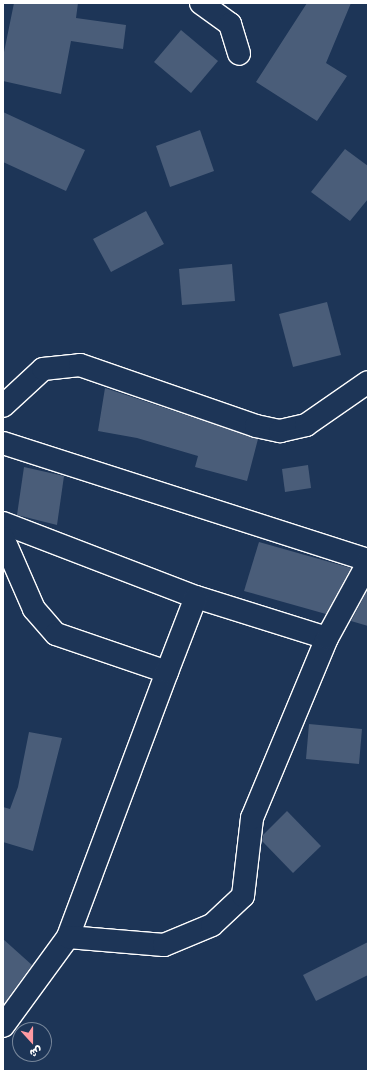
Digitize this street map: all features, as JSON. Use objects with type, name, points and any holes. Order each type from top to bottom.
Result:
[{"type":"street","points":[[201,3],[230,24],[239,54]]},
{"type":"street","points":[[3,406],[43,369],[80,365],[256,426],[280,431],[306,425],[368,382]]},
{"type":"street","points":[[3,443],[368,560]]},
{"type":"street","points":[[3,523],[196,597],[327,638]]},
{"type":"street","points":[[3,538],[34,609],[56,634],[168,672]]},
{"type":"street","points":[[68,937],[164,946],[212,925],[243,896],[252,818],[327,638],[368,563]]},
{"type":"street","points":[[3,1026],[68,937],[196,597]]},
{"type":"building","points":[[14,3],[78,3],[76,18],[126,25],[123,49],[71,41],[61,94],[3,81],[3,57]]},
{"type":"building","points":[[307,3],[351,3],[326,63],[347,76],[317,121],[256,82]]},
{"type":"building","points":[[181,30],[218,61],[191,93],[154,62]]},
{"type":"building","points":[[3,112],[85,150],[66,191],[3,162]]},
{"type":"building","points":[[200,130],[214,171],[170,187],[156,146]]},
{"type":"building","points":[[345,149],[368,166],[368,199],[350,221],[311,192]]},
{"type":"building","points":[[146,211],[164,244],[111,272],[93,239]]},
{"type":"building","points":[[232,264],[235,301],[182,305],[179,269]]},
{"type":"building","points":[[327,302],[341,355],[293,367],[279,314]]},
{"type":"building","points":[[105,388],[258,439],[247,481],[195,467],[198,456],[137,438],[98,431]]},
{"type":"building","points":[[308,465],[311,488],[285,492],[282,469]]},
{"type":"building","points":[[24,467],[64,476],[57,525],[17,515]]},
{"type":"building","points":[[259,542],[351,568],[326,614],[244,591]]},
{"type":"building","points":[[368,589],[368,626],[351,621]]},
{"type":"building","points":[[309,724],[362,729],[359,764],[306,759]]},
{"type":"building","points":[[29,732],[62,738],[33,851],[3,842],[3,807],[10,809],[18,787]]},
{"type":"building","points":[[287,811],[321,846],[293,873],[262,841],[263,835]]},
{"type":"building","points":[[3,939],[32,965],[3,1005]]},
{"type":"building","points":[[368,942],[368,975],[316,1001],[303,975]]}]
